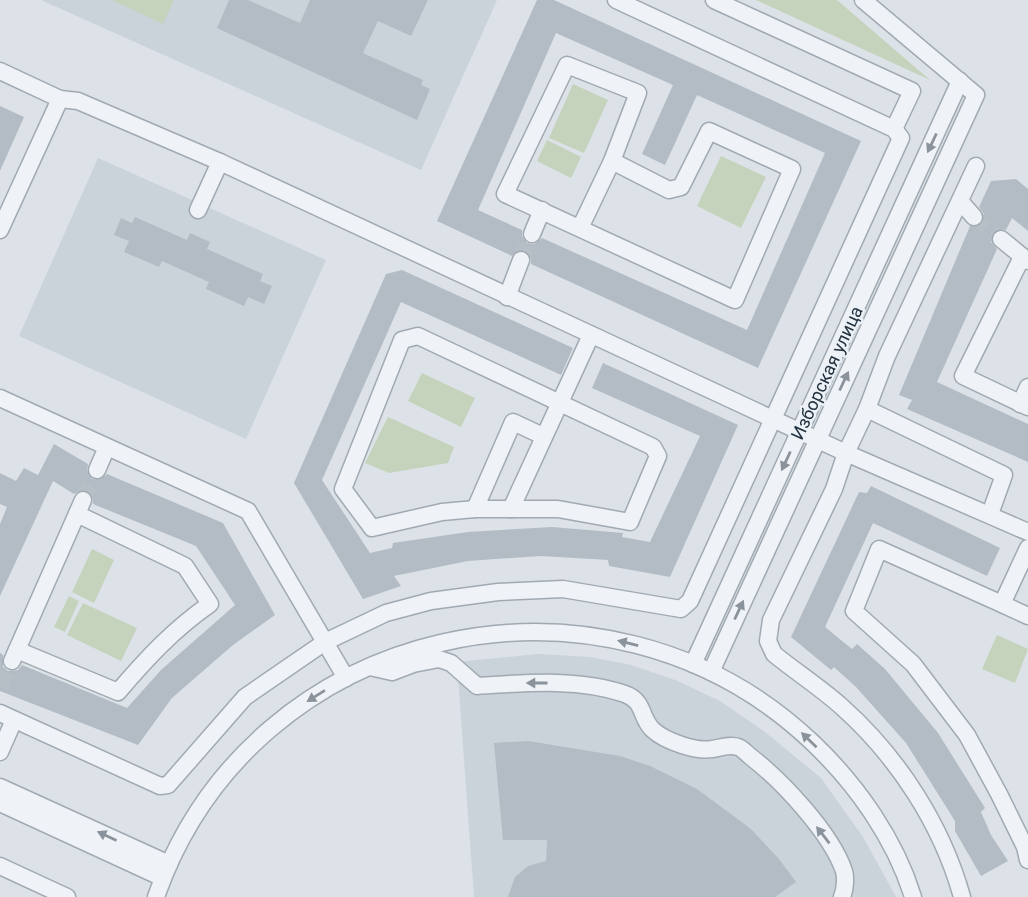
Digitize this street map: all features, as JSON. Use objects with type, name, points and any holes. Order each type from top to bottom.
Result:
[{"type":"street","points":[[0,752],[7,717],[160,786],[168,785],[245,697],[325,642],[386,612],[431,600],[498,592],[563,589],[681,609],[690,601],[901,138],[894,129],[617,0]]},
{"type":"street","points":[[714,0],[912,91],[894,129]]},
{"type":"street","points":[[863,0],[960,81]]},
{"type":"street","points":[[580,228],[612,161],[638,93],[567,65],[505,194],[735,300],[792,169],[709,131],[681,187],[669,190],[612,161]]},
{"type":"street","points":[[0,71],[60,99],[78,102],[220,162],[846,453],[1028,532]]},
{"type":"street","name":"Изборская улица","points":[[693,664],[960,81],[976,95],[711,672]]},
{"type":"street","points":[[1,223],[60,99]]},
{"type":"street","points":[[198,210],[220,162]]},
{"type":"street","points":[[961,897],[941,841],[927,813],[888,756],[843,708],[774,654],[768,641],[771,620],[834,489],[846,453],[867,410],[887,356],[976,166]]},
{"type":"street","points":[[960,201],[974,217]]},
{"type":"street","points":[[532,234],[542,210]]},
{"type":"street","points":[[1001,239],[1025,259],[963,376],[1024,405],[1028,387]]},
{"type":"street","points":[[506,297],[521,260]]},
{"type":"street","points":[[511,509],[591,335]]},
{"type":"street","points":[[418,337],[558,403],[653,447],[658,456],[630,522],[558,509],[475,509],[442,512],[372,528],[343,489],[402,340],[418,337]]},
{"type":"street","points":[[0,398],[248,511],[346,678]]},
{"type":"street","points":[[867,410],[1004,475],[990,514]]},
{"type":"street","points":[[475,509],[513,422],[543,436]]},
{"type":"street","points":[[97,470],[107,447]]},
{"type":"street","points":[[80,507],[185,566],[210,604],[188,619],[152,652],[118,692],[14,655],[80,507]]},
{"type":"street","points":[[1002,604],[1028,548]]},
{"type":"street","points":[[1027,851],[967,735],[913,664],[854,611],[879,549],[1028,616]]},
{"type":"street","points":[[156,897],[166,871],[194,819],[234,767],[261,738],[302,705],[346,678],[391,657],[447,641],[518,632],[554,632],[601,637],[659,651],[711,672],[754,696],[785,719],[831,761],[863,800],[890,843],[914,897]]},
{"type":"street","points":[[370,667],[392,672],[413,664],[439,659],[451,663],[477,686],[539,683],[580,685],[623,694],[638,700],[652,729],[697,751],[726,746],[739,747],[790,793],[831,845],[845,873],[842,897]]},
{"type":"street","points":[[0,787],[166,871]]},
{"type":"street","points":[[0,803],[166,871]]},
{"type":"street","points":[[0,866],[67,897]]},
{"type":"shaded area","points":[[41,0],[497,0],[421,170]]},
{"type":"shaded area","points":[[98,158],[326,260],[246,439],[19,336]]},
{"type":"shaded area","points":[[538,654],[590,657],[631,665],[675,680],[720,701],[765,732],[821,778],[863,837],[896,897],[474,897],[457,662]]},
{"type":"green space","points":[[112,0],[174,0],[163,24]]},
{"type":"green space","points":[[756,0],[837,0],[930,80]]},
{"type":"green space","points":[[573,84],[608,100],[584,153],[549,138]]},
{"type":"green space","points":[[547,140],[581,157],[571,178],[537,161]]},
{"type":"green space","points":[[721,156],[766,177],[741,228],[697,206]]},
{"type":"green space","points":[[422,373],[475,398],[461,427],[408,401]]},
{"type":"green space","points":[[388,417],[454,447],[448,463],[389,473],[365,463]]},
{"type":"green space","points":[[92,549],[114,560],[94,603],[72,592]]},
{"type":"green space","points":[[69,596],[79,601],[65,632],[54,627]]},
{"type":"green space","points":[[83,603],[137,628],[121,661],[67,635]]},
{"type":"green space","points":[[997,635],[1028,649],[1015,683],[982,669]]},
{"type":"building","points":[[229,0],[248,0],[300,23],[310,0],[428,0],[411,36],[378,21],[363,53],[423,80],[421,85],[430,89],[417,120],[217,28]]},
{"type":"building","points":[[537,0],[554,0],[861,141],[758,368],[531,264],[531,258],[525,250],[519,250],[512,256],[437,221]],"holes":[[[556,33],[673,85],[642,154],[665,165],[697,95],[825,153],[747,330],[542,238],[534,244],[527,243],[522,236],[522,230],[478,210]]]},
{"type":"building","points":[[0,106],[24,117],[0,171]]},
{"type":"building","points":[[1016,179],[1028,189],[1028,231],[1012,218],[1006,230],[998,229],[992,233],[991,242],[997,249],[937,382],[1028,424],[1028,462],[907,409],[912,400],[899,395],[970,226],[977,227],[984,221],[984,214],[979,207],[991,181]]},
{"type":"building","points":[[135,217],[187,240],[190,233],[210,242],[207,249],[263,274],[260,281],[272,286],[264,304],[248,297],[244,306],[206,289],[209,282],[162,261],[159,267],[124,252],[129,241],[114,235],[121,218],[132,223]]},
{"type":"building","points":[[402,270],[573,348],[561,375],[401,302],[322,480],[370,553],[392,548],[393,543],[468,532],[552,527],[623,533],[622,537],[650,542],[700,436],[592,388],[603,363],[738,425],[670,577],[609,566],[608,560],[541,556],[468,561],[394,576],[401,586],[363,599],[294,483],[386,274]]},
{"type":"building","points":[[54,444],[88,464],[87,472],[92,479],[99,480],[107,474],[223,523],[275,615],[233,645],[172,698],[138,745],[0,691],[0,653],[3,655],[3,667],[8,671],[18,670],[22,665],[127,708],[161,670],[235,605],[196,546],[93,504],[93,498],[88,491],[81,490],[74,494],[53,481],[0,596],[0,524],[7,507],[0,504],[0,473],[16,481],[24,468],[38,475]]},
{"type":"building","points":[[871,486],[1000,548],[987,576],[873,523],[825,627],[852,649],[857,644],[885,669],[938,733],[985,808],[981,812],[991,835],[1008,861],[981,876],[955,831],[955,821],[906,743],[856,687],[834,667],[831,670],[791,637],[859,492],[867,493]]},
{"type":"building","points":[[528,741],[620,756],[650,766],[697,789],[751,829],[796,882],[775,897],[508,897],[515,877],[528,866],[546,861],[547,840],[503,840],[494,743]]},
{"type":"tunnel","points":[[974,217],[1001,239]]},
{"type":"tunnel","points":[[521,260],[532,234]]},
{"type":"tunnel","points":[[83,500],[97,470]]},
{"type":"tunnel","points":[[0,687],[12,661]]}]
